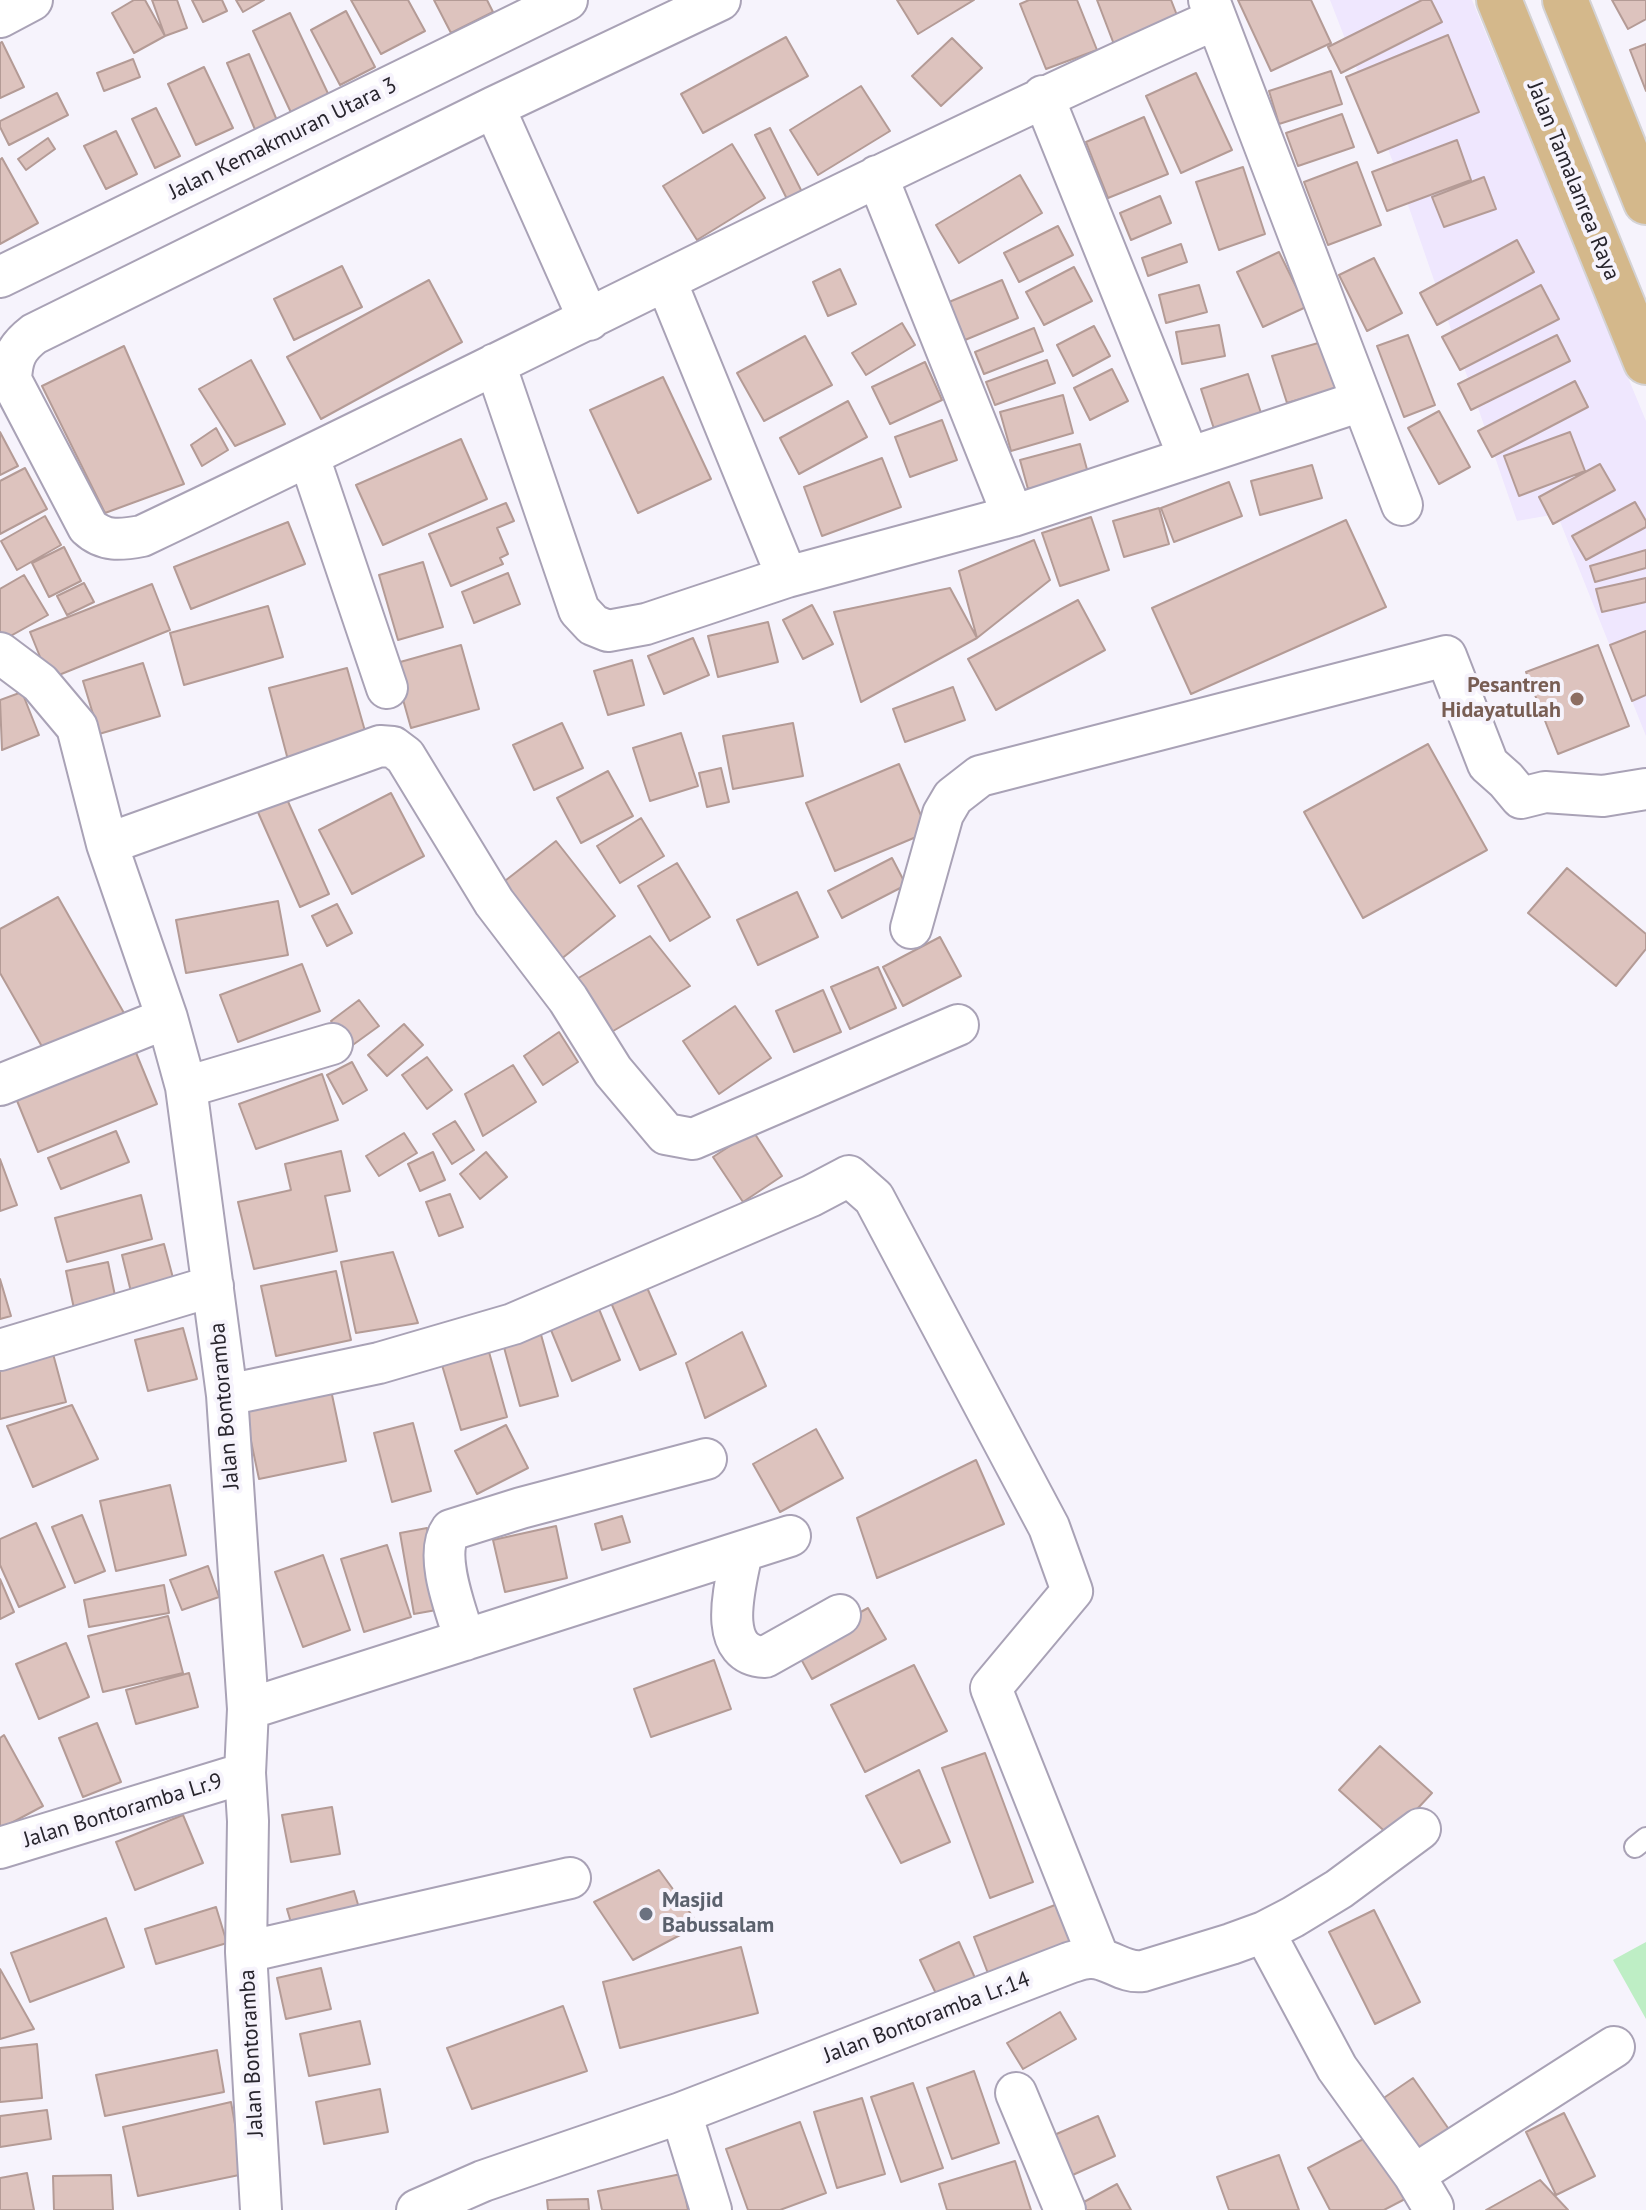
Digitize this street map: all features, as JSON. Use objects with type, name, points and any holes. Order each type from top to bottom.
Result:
[{"type":"main road","name":"Jalan Tamalanrea Raya","points":[[1499,0],[1629,271],[1646,362]]},
{"type":"main road","points":[[1565,0],[1646,202]]},
{"type":"street","points":[[0,17],[32,0]]},
{"type":"street","name":"Jalan Kemakmuran Utara 3","points":[[0,277],[567,0]]},
{"type":"street","points":[[720,0],[494,107],[34,334],[19,347],[12,360],[11,380],[82,519],[96,535],[107,539],[142,536],[589,320],[1212,10],[1402,505]]},
{"type":"street","points":[[1043,96],[1189,458]]},
{"type":"street","points":[[494,107],[589,320]]},
{"type":"street","points":[[877,176],[1013,516]]},
{"type":"street","points":[[666,281],[787,577]]},
{"type":"street","points":[[495,364],[579,610],[593,625],[608,631],[646,624],[787,577],[1013,516],[1361,401]]},
{"type":"street","points":[[309,457],[387,688]]},
{"type":"street","name":"Jalan Bontoramba","points":[[0,653],[33,676],[77,727],[107,844],[167,1018],[186,1087],[227,1395],[248,1709],[245,1773],[248,1821],[246,1952],[261,2210]]},
{"type":"street","points":[[911,928],[943,814],[953,797],[980,776],[1446,656],[1488,764],[1521,798],[1545,792],[1603,796],[1646,789]]},
{"type":"street","points":[[107,844],[380,746],[393,747],[405,756],[494,902],[568,999],[613,1071],[666,1134],[693,1139],[958,1025]]},
{"type":"street","points":[[0,1085],[167,1018]]},
{"type":"street","points":[[186,1087],[332,1044]]},
{"type":"street","points":[[227,1395],[379,1363],[513,1324],[811,1196],[849,1176],[874,1198],[1049,1527],[1072,1591],[991,1688],[1099,1959]]},
{"type":"street","points":[[0,1350],[213,1286]]},
{"type":"street","points":[[465,1640],[445,1569],[444,1544],[451,1530],[521,1508],[706,1459]]},
{"type":"street","points":[[248,1709],[790,1536]]},
{"type":"street","points":[[742,1552],[731,1613],[739,1643],[752,1655],[765,1657],[840,1615]]},
{"type":"street","name":"Jalan Bontoramba Lr.9","points":[[0,1848],[245,1773]]},
{"type":"street","name":"Jalan Bontoramba Lr.14","points":[[417,2210],[483,2181],[681,2113],[1069,1963],[1099,1959],[1123,1970],[1143,1971],[1264,1932],[1322,1900],[1420,1829]]},
{"type":"street","points":[[246,1952],[570,1878]]},
{"type":"street","points":[[1264,1932],[1337,2068],[1424,2191],[1614,2047]]},
{"type":"street","points":[[1016,2093],[1065,2210]]},
{"type":"street","points":[[681,2113],[711,2210]]},
{"type":"shaded area","points":[[1330,0],[1472,0],[1646,421],[1646,736],[1557,514],[1517,521],[1396,170]]},
{"type":"green space","points":[[1646,1942],[1646,2019],[1613,1960]]},
{"type":"building","points":[[134,0],[145,0],[165,36],[134,53],[112,13]]},
{"type":"building","points":[[152,0],[177,0],[187,28],[165,36]]},
{"type":"building","points":[[192,0],[222,0],[227,11],[203,22]]},
{"type":"building","points":[[236,0],[264,0],[243,12]]},
{"type":"building","points":[[351,0],[408,0],[425,31],[381,54]]},
{"type":"building","points":[[434,0],[487,0],[493,12],[451,33]]},
{"type":"building","points":[[897,0],[974,0],[918,34]]},
{"type":"building","points":[[1029,0],[1077,0],[1097,50],[1046,69],[1020,4]]},
{"type":"building","points":[[1097,0],[1171,0],[1180,23],[1115,47]]},
{"type":"building","points":[[1238,0],[1311,0],[1331,43],[1271,71]]},
{"type":"building","points":[[1422,0],[1431,0],[1442,22],[1341,73],[1328,47]]},
{"type":"building","points":[[1612,0],[1646,0],[1646,19],[1628,29]]},
{"type":"building","points":[[346,11],[375,67],[340,85],[311,30]]},
{"type":"building","points":[[290,13],[332,102],[294,119],[253,31]]},
{"type":"building","points":[[1448,35],[1479,112],[1378,153],[1346,77]]},
{"type":"building","points":[[786,37],[808,76],[703,133],[681,94]]},
{"type":"building","points":[[952,38],[982,68],[941,106],[912,76]]},
{"type":"building","points":[[0,43],[24,87],[0,98]]},
{"type":"building","points":[[1646,44],[1646,91],[1630,50]]},
{"type":"building","points":[[249,54],[281,130],[259,139],[227,63]]},
{"type":"building","points":[[133,59],[140,77],[104,91],[97,73]]},
{"type":"building","points":[[204,67],[233,128],[196,145],[168,84]]},
{"type":"building","points":[[1331,71],[1342,104],[1279,124],[1269,91]]},
{"type":"building","points":[[1196,73],[1232,150],[1181,173],[1146,96]]},
{"type":"building","points":[[861,86],[890,131],[818,175],[790,130]]},
{"type":"building","points":[[57,93],[68,115],[9,145],[0,121]]},
{"type":"building","points":[[156,108],[180,156],[155,168],[132,119]]},
{"type":"building","points":[[1342,114],[1354,147],[1298,166],[1286,133]]},
{"type":"building","points":[[1144,117],[1168,174],[1108,198],[1086,142]]},
{"type":"building","points":[[770,128],[803,194],[788,201],[755,135]]},
{"type":"building","points":[[116,131],[137,174],[106,189],[84,146]]},
{"type":"building","points":[[48,138],[55,149],[26,170],[18,159]]},
{"type":"building","points":[[1457,140],[1471,180],[1387,211],[1372,172]]},
{"type":"building","points":[[732,144],[765,198],[697,240],[663,186]]},
{"type":"building","points":[[2,158],[38,223],[0,244],[0,160]]},
{"type":"building","points":[[1357,162],[1381,225],[1328,245],[1304,182]]},
{"type":"building","points":[[1243,167],[1265,234],[1219,250],[1196,182]]},
{"type":"building","points":[[1020,175],[1042,213],[959,263],[936,225]]},
{"type":"building","points":[[1484,177],[1496,209],[1444,227],[1432,197]]},
{"type":"building","points":[[1160,196],[1171,223],[1131,240],[1120,213]]},
{"type":"building","points":[[1058,226],[1073,255],[1019,282],[1004,253]]},
{"type":"building","points":[[1517,240],[1534,272],[1437,325],[1420,293]]},
{"type":"building","points":[[1181,244],[1187,262],[1148,276],[1142,258]]},
{"type":"building","points":[[1279,252],[1306,307],[1263,327],[1237,272]]},
{"type":"building","points":[[1374,258],[1402,313],[1367,331],[1339,275]]},
{"type":"building","points":[[342,266],[362,307],[294,340],[274,299]]},
{"type":"building","points":[[1074,267],[1092,301],[1044,325],[1026,292]]},
{"type":"building","points":[[840,269],[856,304],[828,316],[813,282]]},
{"type":"building","points":[[429,280],[462,342],[321,419],[287,357]]},
{"type":"building","points":[[1002,280],[1018,318],[965,340],[949,302]]},
{"type":"building","points":[[1199,285],[1207,312],[1166,323],[1159,295]]},
{"type":"building","points":[[1541,285],[1559,319],[1460,370],[1442,337]]},
{"type":"building","points":[[902,323],[915,345],[866,375],[852,353]]},
{"type":"building","points":[[1219,325],[1225,356],[1182,364],[1176,332]]},
{"type":"building","points":[[1094,326],[1110,356],[1073,376],[1057,345]]},
{"type":"building","points":[[1034,328],[1043,351],[984,374],[975,352]]},
{"type":"building","points":[[1408,335],[1435,405],[1404,417],[1377,346]]},
{"type":"building","points":[[1557,335],[1570,361],[1471,410],[1458,384]]},
{"type":"building","points":[[805,336],[832,385],[764,421],[737,373]]},
{"type":"building","points":[[1329,340],[1342,387],[1287,403],[1272,356]]},
{"type":"building","points":[[124,346],[184,484],[105,513],[42,386]]},
{"type":"building","points":[[251,360],[285,424],[235,446],[199,389]]},
{"type":"building","points":[[1047,360],[1055,383],[995,405],[986,382]]},
{"type":"building","points":[[925,362],[942,400],[890,424],[872,387]]},
{"type":"building","points":[[1112,369],[1128,401],[1090,420],[1074,388]]},
{"type":"building","points":[[1248,374],[1263,419],[1216,435],[1201,389]]},
{"type":"building","points":[[663,377],[711,479],[638,513],[590,410]]},
{"type":"building","points":[[1575,381],[1588,407],[1492,457],[1478,431]]},
{"type":"building","points":[[1063,395],[1073,433],[1011,451],[1000,412]]},
{"type":"building","points":[[848,401],[867,437],[799,474],[780,438]]},
{"type":"building","points":[[1439,411],[1470,467],[1439,484],[1408,428]]},
{"type":"building","points":[[942,420],[957,460],[910,477],[895,437]]},
{"type":"building","points":[[216,428],[228,450],[202,466],[191,445]]},
{"type":"building","points":[[0,432],[18,466],[0,475]]},
{"type":"building","points":[[1570,432],[1585,471],[1519,496],[1504,456]]},
{"type":"building","points":[[461,439],[487,499],[383,545],[356,485]]},
{"type":"building","points":[[1080,444],[1088,473],[1028,489],[1020,460]]},
{"type":"building","points":[[882,458],[901,507],[822,536],[804,487]]},
{"type":"building","points":[[1600,464],[1615,490],[1553,524],[1539,497]]},
{"type":"building","points":[[1312,465],[1322,498],[1260,515],[1251,481]]},
{"type":"building","points":[[25,468],[47,509],[0,534],[0,481]]},
{"type":"building","points":[[1229,482],[1242,516],[1174,542],[1161,508]]},
{"type":"building","points":[[1635,502],[1646,521],[1646,527],[1586,560],[1572,536]]},
{"type":"building","points":[[506,503],[514,521],[497,528],[508,554],[500,558],[503,564],[451,586],[429,534]]},
{"type":"building","points":[[1159,508],[1169,544],[1124,557],[1113,521]]},
{"type":"building","points":[[45,516],[61,545],[17,570],[1,541]]},
{"type":"building","points":[[1091,517],[1109,570],[1060,586],[1042,533]]},
{"type":"building","points":[[1346,520],[1386,607],[1191,694],[1152,608]]},
{"type":"building","points":[[288,522],[305,564],[191,609],[174,567]]},
{"type":"building","points":[[1034,540],[1050,580],[977,638],[959,571]]},
{"type":"building","points":[[64,547],[81,581],[49,597],[32,563]]},
{"type":"building","points":[[1646,550],[1646,568],[1595,582],[1590,566]]},
{"type":"building","points":[[423,562],[443,627],[398,640],[379,575]]},
{"type":"building","points":[[508,573],[520,604],[474,623],[462,592]]},
{"type":"building","points":[[24,575],[48,615],[0,642],[0,589]]},
{"type":"building","points":[[1646,578],[1646,602],[1602,612],[1596,589]]},
{"type":"building","points":[[84,583],[94,602],[67,615],[57,596]]},
{"type":"building","points":[[152,584],[170,630],[49,679],[30,632]]},
{"type":"building","points":[[950,588],[977,638],[861,702],[834,612]]},
{"type":"building","points":[[1078,600],[1105,650],[996,710],[968,659]]},
{"type":"building","points":[[812,605],[833,644],[803,659],[783,620]]},
{"type":"building","points":[[268,606],[283,657],[184,685],[170,633]]},
{"type":"building","points":[[768,622],[778,662],[718,677],[708,636]]},
{"type":"building","points":[[1646,631],[1646,695],[1632,701],[1610,645]]},
{"type":"building","points":[[693,638],[709,675],[664,694],[648,656]]},
{"type":"building","points":[[461,645],[479,709],[411,728],[393,664]]},
{"type":"building","name":"Pesantren Hidayatullah","points":[[1598,645],[1629,726],[1558,754],[1526,672]]},
{"type":"building","points":[[632,660],[644,705],[608,715],[594,671]]},
{"type":"building","points":[[143,663],[160,716],[99,734],[83,681]]},
{"type":"building","points":[[347,668],[367,738],[288,760],[269,688]]},
{"type":"building","points":[[953,687],[965,720],[905,742],[893,709]]},
{"type":"building","points":[[22,692],[39,735],[2,750],[0,700]]},
{"type":"building","points":[[562,723],[583,768],[534,790],[513,745]]},
{"type":"building","points":[[793,723],[803,776],[733,789],[723,736]]},
{"type":"building","points":[[681,733],[698,786],[650,801],[633,748]]},
{"type":"building","points":[[1428,744],[1487,850],[1363,918],[1304,812]]},
{"type":"building","points":[[899,764],[928,832],[835,871],[806,803]]},
{"type":"building","points":[[721,768],[729,802],[707,807],[699,773]]},
{"type":"building","points":[[608,771],[633,816],[581,843],[557,798]]},
{"type":"building","points":[[391,793],[424,856],[352,894],[319,830]]},
{"type":"building","points":[[286,797],[329,894],[300,907],[257,810]]},
{"type":"building","points":[[641,818],[664,856],[620,883],[597,846]]},
{"type":"building","points":[[556,841],[615,916],[560,960],[501,884]]},
{"type":"building","points":[[892,858],[906,885],[842,918],[828,891]]},
{"type":"building","points":[[677,863],[710,917],[670,941],[638,886]]},
{"type":"building","points":[[1567,868],[1646,934],[1646,949],[1616,986],[1528,913]]},
{"type":"building","points":[[797,892],[818,937],[758,965],[737,920]]},
{"type":"building","points":[[58,897],[124,1013],[48,1057],[0,973],[0,929]]},
{"type":"building","points":[[278,901],[288,955],[186,973],[176,920]]},
{"type":"building","points":[[337,904],[352,933],[327,946],[312,916]]},
{"type":"building","points":[[650,936],[690,986],[608,1034],[575,980]]},
{"type":"building","points":[[940,937],[961,976],[903,1006],[883,967]]},
{"type":"building","points":[[302,964],[320,1011],[238,1042],[220,995]]},
{"type":"building","points":[[878,967],[896,1008],[850,1029],[831,987]]},
{"type":"building","points":[[823,990],[841,1032],[794,1052],[776,1011]]},
{"type":"building","points":[[359,1000],[379,1026],[350,1047],[331,1021]]},
{"type":"building","points":[[735,1006],[771,1058],[719,1094],[683,1041]]},
{"type":"building","points":[[404,1024],[423,1045],[387,1076],[368,1055]]},
{"type":"building","points":[[559,1032],[578,1062],[543,1085],[524,1056]]},
{"type":"building","points":[[132,1043],[157,1104],[38,1152],[13,1091]]},
{"type":"building","points":[[427,1057],[452,1090],[427,1109],[402,1075]]},
{"type":"building","points":[[352,1062],[367,1090],[343,1104],[327,1075]]},
{"type":"building","points":[[513,1065],[536,1102],[483,1136],[465,1094]]},
{"type":"building","points":[[322,1074],[338,1120],[256,1149],[239,1104]]},
{"type":"building","points":[[455,1121],[474,1150],[452,1164],[433,1134]]},
{"type":"building","points":[[116,1131],[129,1162],[61,1189],[48,1158]]},
{"type":"building","points":[[753,1131],[782,1176],[743,1202],[713,1157]]},
{"type":"building","points":[[404,1133],[417,1153],[379,1176],[366,1156]]},
{"type":"building","points":[[341,1151],[350,1191],[325,1196],[337,1251],[254,1269],[238,1202],[291,1190],[285,1164]]},
{"type":"building","points":[[433,1152],[445,1180],[420,1191],[408,1164]]},
{"type":"building","points":[[486,1152],[507,1177],[480,1199],[460,1174]]},
{"type":"building","points":[[0,1159],[17,1205],[0,1211]]},
{"type":"building","points":[[450,1194],[463,1227],[439,1236],[426,1202]]},
{"type":"building","points":[[141,1195],[152,1239],[67,1262],[55,1218]]},
{"type":"building","points":[[164,1244],[177,1293],[134,1304],[122,1255]]},
{"type":"building","points":[[393,1252],[418,1323],[356,1333],[341,1262]]},
{"type":"building","points":[[108,1262],[118,1310],[76,1318],[66,1271]]},
{"type":"building","points":[[336,1271],[351,1340],[276,1356],[261,1286]]},
{"type":"building","points":[[0,1279],[11,1316],[0,1319]]},
{"type":"building","points":[[645,1283],[676,1354],[640,1370],[609,1298]]},
{"type":"building","points":[[594,1297],[620,1360],[572,1381],[546,1318]]},
{"type":"building","points":[[183,1328],[197,1379],[148,1391],[135,1340]]},
{"type":"building","points":[[540,1331],[558,1396],[520,1406],[502,1340]]},
{"type":"building","points":[[742,1332],[766,1386],[705,1418],[686,1363]]},
{"type":"building","points":[[52,1350],[66,1402],[0,1419],[0,1363]]},
{"type":"building","points":[[489,1352],[507,1417],[461,1430],[442,1365]]},
{"type":"building","points":[[331,1390],[346,1461],[259,1479],[244,1408]]},
{"type":"building","points":[[72,1405],[98,1459],[33,1487],[7,1426]]},
{"type":"building","points":[[413,1423],[431,1491],[392,1502],[374,1433]]},
{"type":"building","points":[[506,1425],[528,1468],[477,1494],[455,1451]]},
{"type":"building","points":[[816,1429],[843,1478],[780,1512],[753,1464]]},
{"type":"building","points":[[976,1460],[1004,1524],[877,1578],[857,1518]]},
{"type":"building","points":[[170,1485],[186,1555],[116,1571],[100,1501]]},
{"type":"building","points":[[82,1515],[105,1571],[75,1583],[52,1527]]},
{"type":"building","points":[[622,1516],[630,1542],[602,1550],[595,1524]]},
{"type":"building","points":[[36,1523],[65,1587],[19,1607],[0,1565],[0,1539]]},
{"type":"building","points":[[556,1526],[567,1578],[505,1592],[493,1540]]},
{"type":"building","points":[[427,1528],[442,1609],[414,1614],[400,1533]]},
{"type":"building","points":[[387,1545],[411,1617],[364,1632],[341,1559]]},
{"type":"building","points":[[323,1555],[350,1630],[303,1647],[275,1572]]},
{"type":"building","points":[[208,1566],[219,1597],[182,1610],[170,1580]]},
{"type":"building","points":[[0,1579],[14,1612],[0,1619]]},
{"type":"building","points":[[164,1585],[169,1613],[89,1627],[84,1600]]},
{"type":"building","points":[[868,1608],[886,1639],[812,1679],[795,1648]]},
{"type":"building","points":[[168,1616],[183,1673],[103,1692],[88,1636]]},
{"type":"building","points":[[66,1643],[89,1697],[39,1719],[16,1664]]},
{"type":"building","points":[[714,1660],[731,1709],[651,1737],[634,1689]]},
{"type":"building","points":[[914,1665],[947,1731],[865,1772],[831,1705]]},
{"type":"building","points":[[189,1673],[198,1707],[136,1724],[126,1690]]},
{"type":"building","points":[[97,1723],[121,1782],[83,1797],[59,1738]]},
{"type":"building","points":[[4,1735],[43,1806],[0,1829],[0,1738]]},
{"type":"building","points":[[1380,1746],[1432,1793],[1391,1837],[1339,1790]]},
{"type":"building","points":[[985,1753],[1033,1882],[990,1898],[942,1768]]},
{"type":"building","points":[[919,1770],[950,1842],[901,1863],[866,1796]]},
{"type":"building","points":[[332,1807],[340,1854],[291,1862],[282,1815]]},
{"type":"building","points":[[183,1815],[203,1863],[135,1890],[116,1842]]},
{"type":"building","name":"Masjid Babussalam","points":[[659,1870],[699,1925],[633,1960],[594,1902]]},
{"type":"building","points":[[354,1891],[362,1918],[295,1936],[287,1909]]},
{"type":"building","points":[[1060,1903],[1075,1942],[989,1976],[974,1937]]},
{"type":"building","points":[[216,1907],[227,1943],[156,1964],[145,1929]]},
{"type":"building","points":[[1374,1910],[1420,2002],[1375,2024],[1329,1932]]},
{"type":"building","points":[[106,1918],[124,1967],[30,2002],[11,1953]]},
{"type":"building","points":[[959,1942],[979,1987],[941,2004],[920,1960]]},
{"type":"building","points":[[741,1947],[758,2013],[620,2048],[603,1982]]},
{"type":"building","points":[[321,1968],[331,2009],[286,2019],[277,1978]]},
{"type":"building","points":[[0,1969],[34,2029],[0,2039]]},
{"type":"building","points":[[563,2006],[587,2071],[472,2109],[447,2048]]},
{"type":"building","points":[[1060,2012],[1076,2039],[1023,2069],[1007,2043]]},
{"type":"building","points":[[360,2021],[370,2064],[309,2076],[300,2034]]},
{"type":"building","points":[[37,2044],[42,2098],[0,2102],[0,2048]]},
{"type":"building","points":[[217,2050],[224,2092],[105,2116],[96,2075]]},
{"type":"building","points":[[974,2071],[999,2143],[952,2159],[927,2088]]},
{"type":"building","points":[[1413,2078],[1455,2138],[1412,2168],[1369,2108]]},
{"type":"building","points":[[913,2083],[943,2168],[901,2182],[871,2097]]},
{"type":"building","points":[[380,2089],[388,2132],[324,2144],[316,2102]]},
{"type":"building","points":[[862,2098],[885,2174],[837,2188],[814,2112]]},
{"type":"building","points":[[231,2102],[244,2174],[138,2196],[123,2127]]},
{"type":"building","points":[[47,2110],[51,2139],[0,2147],[0,2116]]},
{"type":"building","points":[[1564,2113],[1595,2176],[1556,2195],[1526,2132]]},
{"type":"building","points":[[1098,2116],[1115,2156],[1057,2182],[1038,2142]]},
{"type":"building","points":[[800,2122],[826,2193],[780,2210],[748,2210],[726,2149]]},
{"type":"building","points":[[1371,2135],[1405,2199],[1384,2210],[1330,2210],[1308,2168]]},
{"type":"building","points":[[1279,2155],[1299,2210],[1229,2210],[1217,2177]]},
{"type":"building","points":[[1015,2161],[1031,2210],[947,2210],[939,2184]]},
{"type":"building","points":[[27,2173],[34,2210],[0,2210],[0,2178]]},
{"type":"building","points":[[681,2174],[688,2210],[602,2210],[598,2191]]},
{"type":"building","points":[[111,2175],[113,2210],[54,2210],[53,2176]]},
{"type":"building","points":[[1540,2180],[1568,2210],[1486,2210]]},
{"type":"building","points":[[1117,2184],[1131,2210],[1071,2209]]},
{"type":"building","points":[[588,2199],[589,2210],[548,2210],[547,2200]]},
{"type":"place","name":"Pesantren Hidayatullah","points":[[1577,699]]},
{"type":"place","name":"Masjid Babussalam","points":[[646,1914]]}]
